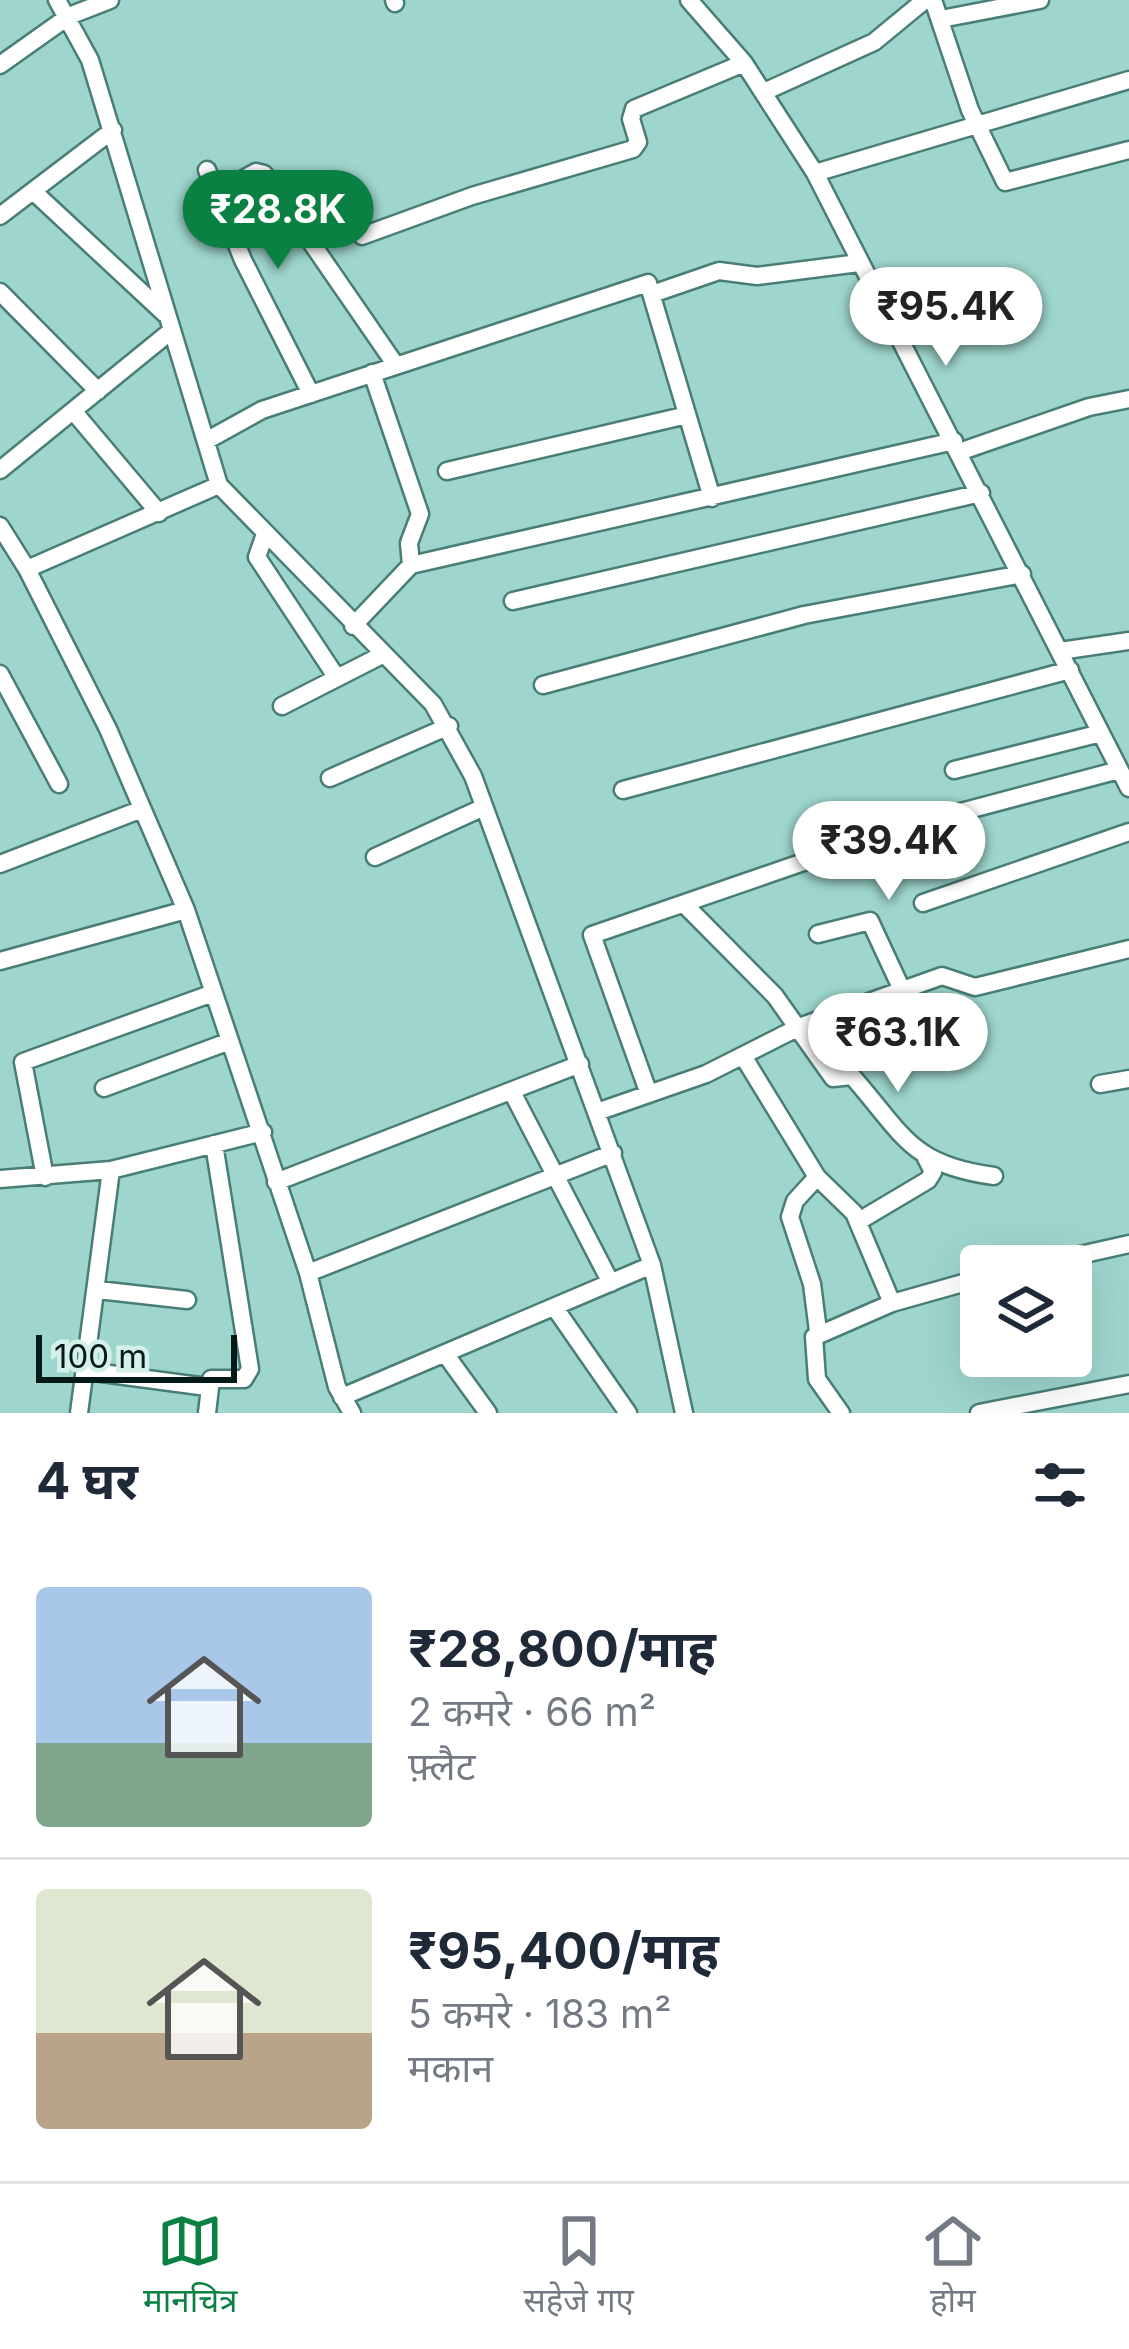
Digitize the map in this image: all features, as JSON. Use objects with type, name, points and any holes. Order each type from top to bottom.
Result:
[{"type":"street","points":[[57,0],[69,16],[113,130],[219,485],[449,726],[484,807],[652,1265],[684,1413]]},
{"type":"street","points":[[689,0],[743,63],[815,173],[1129,788]]},
{"type":"street","points":[[764,92],[864,48],[929,0],[941,19],[976,125],[1008,183],[1129,150]]},
{"type":"street","points":[[941,19],[1040,0]]},
{"type":"street","points":[[0,65],[69,16],[105,2]]},
{"type":"street","points":[[362,236],[472,196],[632,149],[638,142],[631,119],[634,109],[743,63]]},
{"type":"street","points":[[815,173],[1129,80]]},
{"type":"street","points":[[0,216],[113,130]]},
{"type":"street","points":[[207,170],[243,260],[310,394]]},
{"type":"street","points":[[218,193],[256,172],[264,175],[395,364]]},
{"type":"street","points":[[34,192],[168,323]]},
{"type":"street","points":[[655,292],[719,271],[769,275],[859,263]]},
{"type":"street","points":[[206,441],[233,424],[310,394],[644,283],[655,292],[683,416],[712,498]]},
{"type":"street","points":[[0,292],[98,392]]},
{"type":"street","points":[[0,470],[98,392],[168,323]]},
{"type":"street","points":[[372,373],[421,514],[409,543],[405,571]]},
{"type":"street","points":[[353,626],[405,571],[712,498],[957,447],[1129,399]]},
{"type":"street","points":[[74,412],[159,513]]},
{"type":"street","points":[[447,471],[683,416]]},
{"type":"street","points":[[27,569],[219,485]]},
{"type":"street","points":[[513,602],[981,493]]},
{"type":"street","points":[[0,526],[27,569],[186,910],[263,1132],[347,1405],[446,1355],[652,1265]]},
{"type":"street","points":[[266,534],[257,557],[338,678]]},
{"type":"street","points":[[543,685],[804,615],[1022,574]]},
{"type":"street","points":[[1060,651],[1129,641]]},
{"type":"street","points":[[282,706],[384,654]]},
{"type":"street","points":[[622,790],[1070,670]]},
{"type":"street","points":[[0,674],[59,784]]},
{"type":"street","points":[[330,778],[449,726]]},
{"type":"street","points":[[954,770],[1101,733]]},
{"type":"street","points":[[636,1098],[590,938],[908,826],[1119,770]]},
{"type":"street","points":[[375,857],[484,807]]},
{"type":"street","points":[[0,864],[142,809]]},
{"type":"street","points":[[922,903],[1129,832]]},
{"type":"street","points":[[685,905],[799,1027],[833,1078],[852,1076],[897,1135],[926,1158],[953,1170],[994,1176]]},
{"type":"street","points":[[0,961],[186,910]]},
{"type":"street","points":[[818,934],[870,921],[902,990]]},
{"type":"street","points":[[597,1112],[743,1056],[799,1027],[942,976],[975,987],[1129,949]]},
{"type":"street","points":[[45,1177],[20,1071],[23,1062],[213,992]]},
{"type":"street","points":[[104,1088],[230,1040]]},
{"type":"street","points":[[743,1056],[817,1177],[859,1220],[892,1303]]},
{"type":"street","points":[[276,1182],[580,1064]]},
{"type":"street","points":[[1100,1084],[1129,1079]]},
{"type":"street","points":[[512,1092],[611,1283]]},
{"type":"street","points":[[0,1179],[111,1170],[263,1132]]},
{"type":"street","points":[[207,1413],[207,1387],[215,1377],[248,1378],[250,1369],[214,1144]]},
{"type":"street","points":[[308,1273],[613,1153]]},
{"type":"street","points":[[859,1220],[928,1180],[933,1172],[926,1158]]},
{"type":"street","points":[[79,1413],[111,1170]]},
{"type":"street","points":[[817,1177],[795,1201],[790,1217],[812,1284],[817,1379],[841,1413]]},
{"type":"street","points":[[1092,1252],[1129,1244]]},
{"type":"street","points":[[818,1331],[960,1284]]},
{"type":"street","points":[[98,1290],[187,1300]]},
{"type":"street","points":[[555,1307],[628,1413]]},
{"type":"street","points":[[446,1355],[488,1413]]},
{"type":"street","points":[[87,1371],[207,1387]]},
{"type":"street","points":[[979,1413],[1129,1384]]}]
